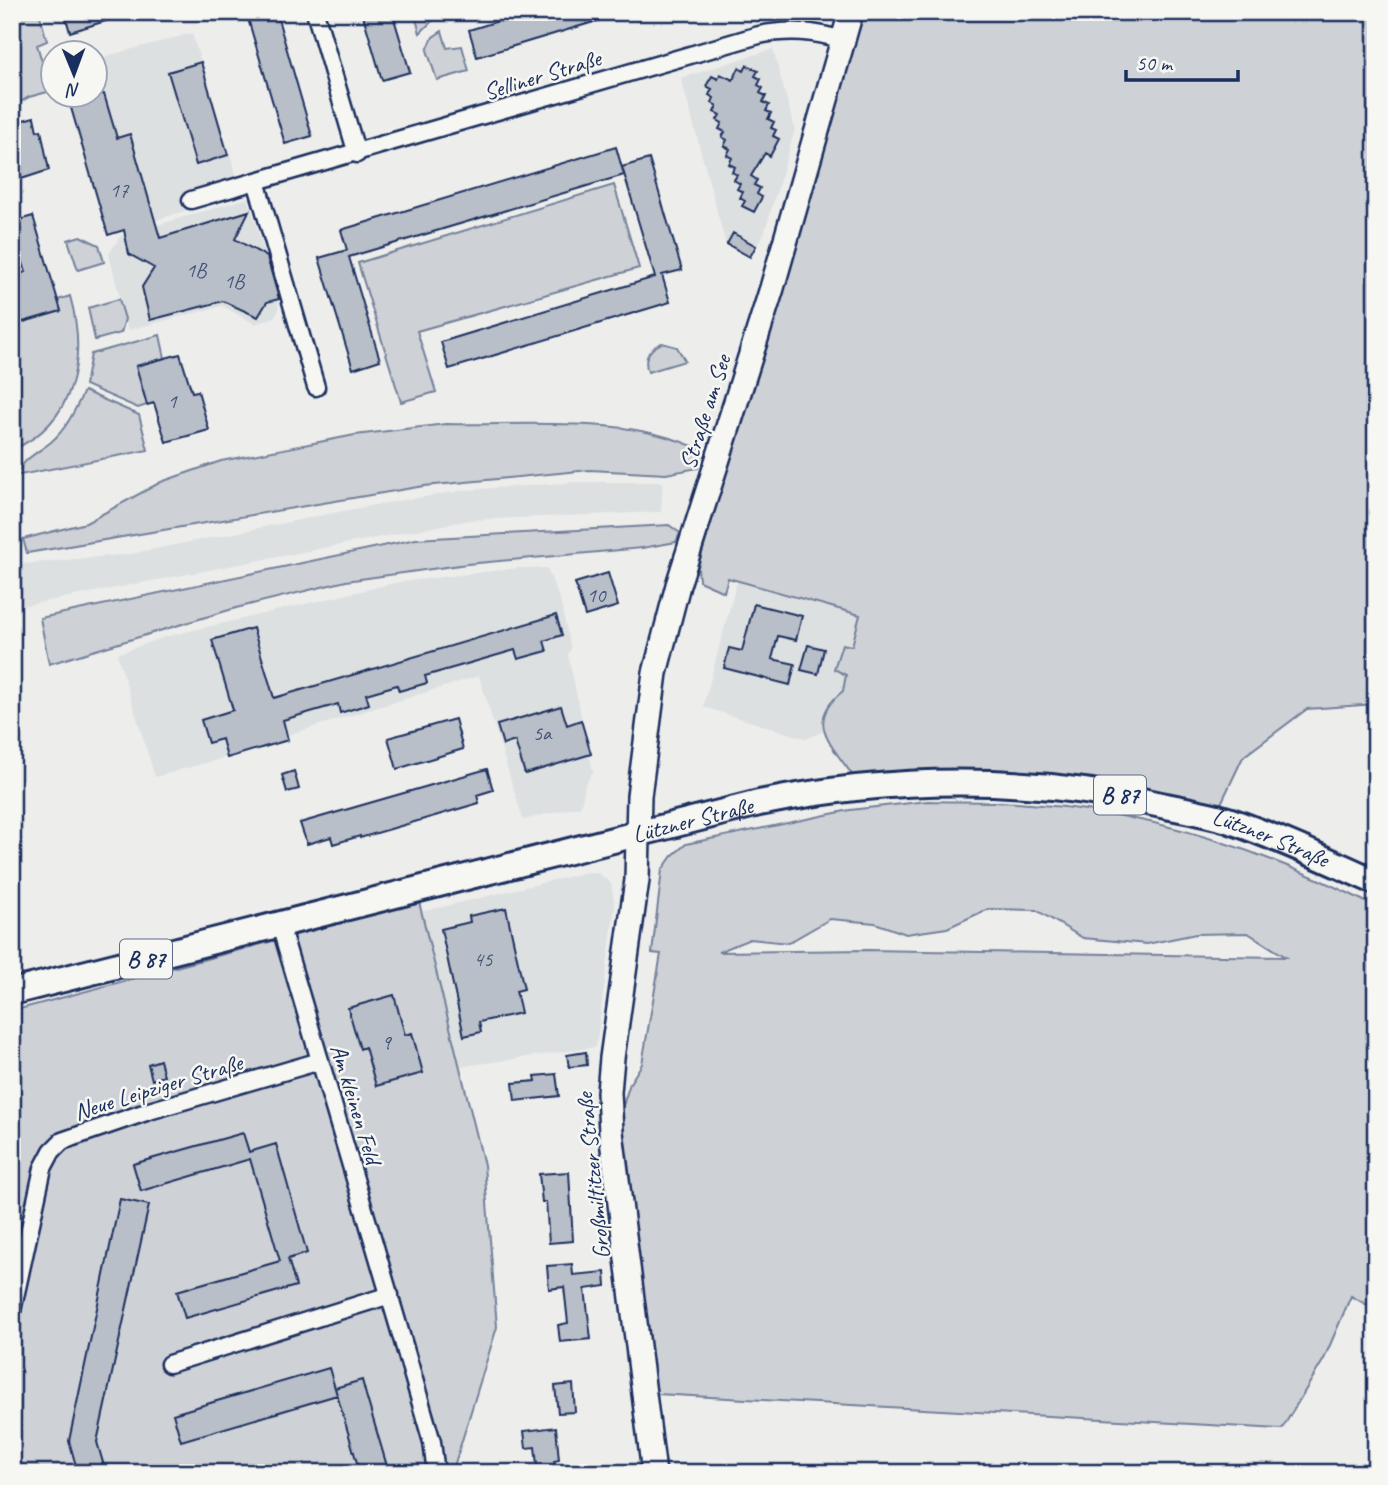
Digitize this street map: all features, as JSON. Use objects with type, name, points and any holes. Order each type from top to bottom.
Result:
[{"type":"main road","name":"Straße am See","points":[[638,833],[643,758],[655,673],[678,585],[772,288],[851,12]]},
{"type":"main road","name":"Lützner Straße","points":[[12,992],[759,803],[828,791],[943,783],[1030,783],[1120,795],[1226,819],[1308,851],[1376,882]]},
{"type":"main road","name":"Großmiltitzer Straße","points":[[638,833],[637,880],[609,1092],[611,1132],[654,1473]]},
{"type":"street","points":[[316,12],[357,154]]},
{"type":"street","name":"Selliner Straße","points":[[191,200],[357,154],[759,34],[785,30],[815,31],[843,40]]},
{"type":"street","points":[[256,181],[316,387]]},
{"type":"street","name":"Am kleinen Feld","points":[[280,925],[432,1442],[436,1473]]},
{"type":"street","name":"Neue Leipziger Straße","points":[[12,1311],[43,1168],[52,1150],[62,1141],[149,1111],[320,1061]]},
{"type":"street","points":[[169,1364],[390,1295]]},
{"type":"shaded area","points":[[12,12],[39,12],[46,38],[38,38],[38,95],[12,107]]},
{"type":"shaded area","points":[[414,12],[449,12],[432,21],[420,33]]},
{"type":"shaded area","points":[[862,12],[1376,12],[1376,704],[1307,709],[1243,757],[1218,810],[943,775],[853,776],[830,743],[823,723],[831,702],[843,691],[846,675],[834,669],[842,644],[852,646],[860,615],[728,578],[724,592],[699,581],[698,567]]},
{"type":"shaded area","points":[[442,31],[447,48],[462,46],[469,71],[437,80],[427,50],[433,37]]},
{"type":"shaded area","points":[[192,33],[242,193],[108,235],[71,108],[108,108],[108,56]]},
{"type":"shaded area","points":[[773,49],[795,130],[764,234],[750,257],[726,245],[681,78]]},
{"type":"shaded area","points":[[614,185],[639,268],[417,331],[436,392],[401,402],[358,263]]},
{"type":"shaded area","points":[[248,198],[279,299],[278,312],[273,318],[255,324],[222,306],[128,330],[109,254],[120,236]]},
{"type":"shaded area","points":[[80,236],[99,245],[104,262],[78,270],[68,240]]},
{"type":"shaded area","points":[[70,296],[77,342],[71,385],[63,405],[50,423],[34,438],[12,450],[12,311],[17,324],[61,311],[58,300]]},
{"type":"shaded area","points":[[119,299],[125,319],[121,333],[95,340],[88,308]]},
{"type":"shaded area","points":[[160,335],[165,358],[136,367],[147,405],[138,408],[85,385],[91,354]]},
{"type":"shaded area","points":[[662,343],[677,347],[685,361],[648,372],[648,354]]},
{"type":"shaded area","points":[[84,391],[139,415],[148,450],[15,476],[26,460],[62,431]]},
{"type":"shaded area","points":[[446,424],[578,424],[611,427],[674,439],[703,451],[698,468],[666,474],[590,470],[424,486],[27,553],[23,539],[86,523],[161,482],[221,461],[355,435]]},
{"type":"shaded area","points":[[578,482],[663,482],[661,512],[470,520],[12,608],[12,565],[130,554],[368,506],[466,490]]},
{"type":"shaded area","points":[[669,525],[680,533],[676,542],[642,548],[467,564],[346,581],[236,608],[49,664],[40,618],[416,539]]},
{"type":"shaded area","points":[[519,568],[547,568],[560,600],[571,649],[568,654],[593,772],[585,785],[581,806],[523,820],[479,676],[288,735],[288,740],[155,777],[117,654],[164,637],[399,582]]},
{"type":"shaded area","points":[[737,581],[860,615],[834,726],[807,739],[703,707]]},
{"type":"shaded area","points":[[928,801],[992,802],[1075,808],[1120,816],[1208,838],[1251,852],[1376,907],[1376,1310],[1351,1296],[1324,1359],[1282,1429],[657,1394],[621,1128],[622,1109],[630,1083],[642,1064],[661,954],[652,953],[662,870],[672,856],[686,844],[850,810]],"holes":[[[988,909],[1036,910],[1083,938],[1147,944],[1196,934],[1248,933],[1286,957],[867,950],[718,952],[750,939],[788,943],[830,919],[875,923],[906,934],[947,928]]]},
{"type":"shaded area","points":[[587,872],[598,873],[611,883],[615,907],[596,1047],[459,1067],[421,912]]},
{"type":"shaded area","points":[[419,902],[484,1165],[497,1327],[452,1473],[12,1473],[12,1011]]},
{"type":"building","points":[[64,12],[124,12],[125,15],[70,32]]},
{"type":"building","points":[[246,12],[276,12],[312,136],[285,144]]},
{"type":"building","points":[[362,12],[392,12],[410,72],[382,80]]},
{"type":"building","points":[[528,12],[616,12],[617,15],[477,57],[469,30]]},
{"type":"building","points":[[201,62],[228,155],[196,165],[168,72]]},
{"type":"building","points":[[747,65],[758,71],[755,76],[761,79],[758,85],[763,88],[760,93],[766,96],[763,102],[769,105],[766,111],[771,113],[768,119],[774,122],[771,128],[776,130],[773,136],[779,139],[770,156],[765,153],[751,176],[757,180],[754,185],[760,188],[757,194],[762,197],[754,212],[742,206],[745,201],[740,198],[743,192],[737,189],[740,184],[734,180],[737,175],[732,172],[735,167],[729,164],[732,158],[727,155],[730,149],[724,146],[727,140],[722,137],[725,132],[719,129],[722,123],[717,120],[720,115],[714,112],[717,106],[712,103],[714,98],[709,95],[712,89],[706,86],[712,76],[718,79],[720,74],[733,80],[739,68],[744,71]]},
{"type":"building","points":[[71,108],[108,108],[117,138],[130,134],[160,238],[249,211],[235,239],[267,257],[279,299],[267,302],[258,317],[223,301],[150,320],[142,287],[154,268],[129,254],[124,230],[108,235]]},
{"type":"building","points":[[34,117],[37,131],[41,130],[49,170],[12,182],[12,123]]},
{"type":"building","points":[[616,147],[624,175],[349,257],[380,360],[353,369],[319,258],[347,250],[341,230]]},
{"type":"building","points":[[649,159],[682,270],[662,275],[670,302],[449,369],[441,342],[655,277],[622,167]]},
{"type":"building","points":[[33,216],[61,311],[16,324],[12,311],[12,276],[26,272],[18,248],[12,250],[12,222]]},
{"type":"building","points":[[733,233],[756,246],[750,257],[727,244]]},
{"type":"building","points":[[180,354],[192,392],[198,391],[209,430],[166,442],[154,403],[147,405],[136,366]]},
{"type":"building","points":[[608,573],[618,606],[585,616],[575,583]]},
{"type":"building","points":[[754,604],[802,616],[796,640],[778,636],[772,659],[795,664],[790,685],[724,668],[729,648],[742,651]]},
{"type":"building","points":[[556,615],[562,635],[544,641],[547,651],[518,659],[515,650],[425,676],[427,683],[399,691],[397,685],[366,694],[369,704],[340,713],[338,704],[283,720],[288,740],[227,758],[222,739],[208,743],[201,720],[233,710],[212,640],[253,628],[274,698]]},
{"type":"building","points":[[808,645],[824,649],[818,674],[801,670]]},
{"type":"building","points":[[561,706],[567,725],[581,720],[591,754],[525,774],[515,741],[503,745],[497,725]]},
{"type":"building","points":[[455,719],[463,749],[397,769],[388,738]]},
{"type":"building","points":[[487,769],[493,790],[477,795],[479,803],[360,838],[333,844],[331,837],[307,844],[300,823]]},
{"type":"building","points":[[294,771],[299,789],[287,792],[282,775]]},
{"type":"building","points":[[506,908],[524,989],[516,991],[521,1013],[479,1022],[481,1032],[464,1036],[441,929],[470,922],[469,916]]},
{"type":"building","points":[[394,995],[405,1035],[412,1033],[423,1073],[376,1086],[365,1047],[360,1049],[348,1008]]},
{"type":"building","points":[[586,1052],[587,1065],[569,1067],[567,1055]]},
{"type":"building","points":[[160,1060],[164,1076],[152,1080],[148,1064]]},
{"type":"building","points":[[556,1074],[559,1096],[515,1101],[513,1083],[536,1081],[535,1076]]},
{"type":"building","points":[[243,1133],[249,1152],[276,1144],[307,1253],[288,1259],[296,1286],[185,1318],[177,1291],[280,1261],[250,1159],[141,1191],[133,1164]]},
{"type":"building","points":[[569,1172],[573,1241],[549,1243],[546,1202],[542,1202],[539,1174]]},
{"type":"building","points":[[120,1199],[149,1205],[97,1442],[106,1473],[78,1473],[69,1441]]},
{"type":"building","points":[[572,1264],[573,1275],[605,1272],[606,1286],[585,1289],[591,1339],[560,1342],[558,1325],[568,1323],[564,1287],[549,1289],[547,1266]]},
{"type":"building","points":[[329,1368],[337,1395],[181,1441],[173,1414]]},
{"type":"building","points":[[362,1380],[389,1473],[360,1473],[335,1388]]},
{"type":"building","points":[[573,1384],[575,1412],[558,1413],[555,1386]]},
{"type":"building","points":[[556,1427],[559,1460],[554,1461],[556,1473],[538,1473],[535,1447],[526,1448],[524,1431]]}]
